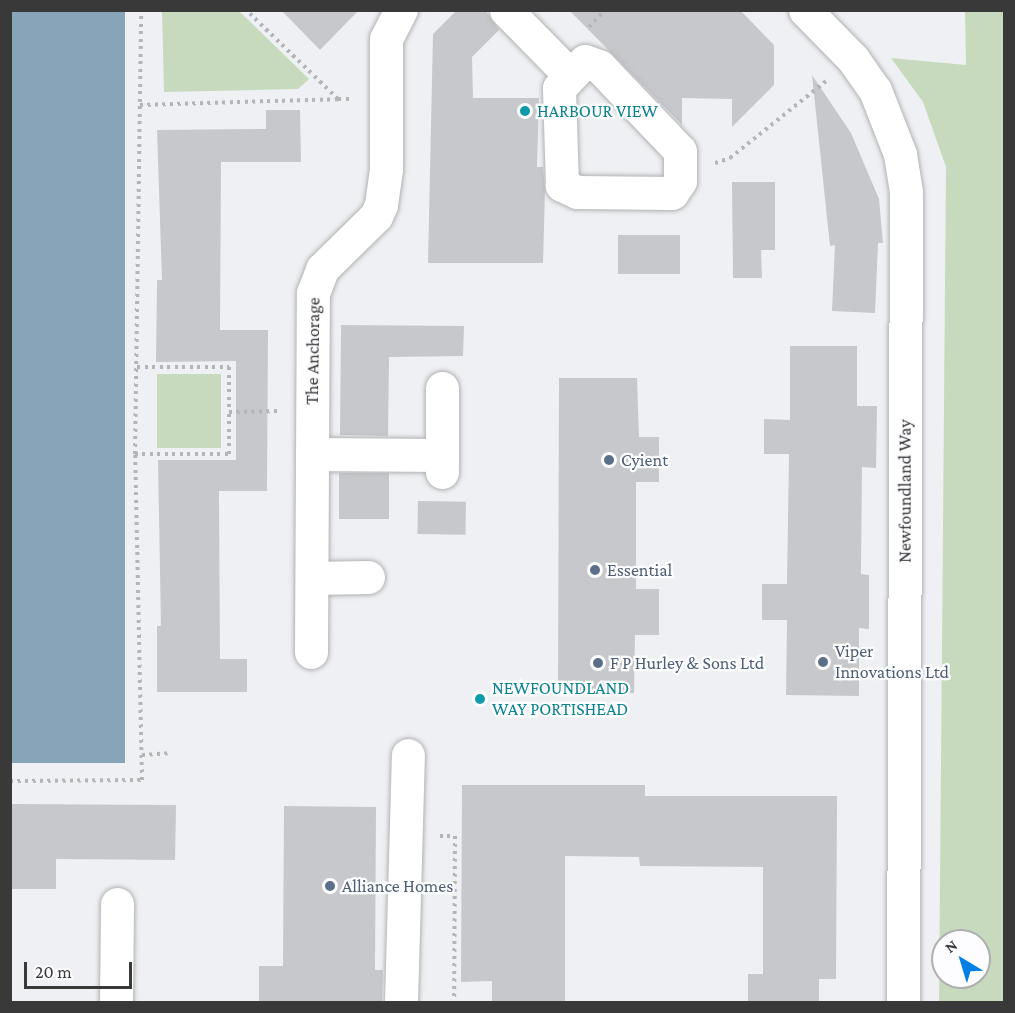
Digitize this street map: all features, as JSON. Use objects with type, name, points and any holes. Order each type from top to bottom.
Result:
[{"type":"street","name":"The Anchorage","points":[[311,652],[315,280],[331,258],[376,216],[381,205],[386,168],[386,39],[401,10]]},
{"type":"street","points":[[506,10],[569,74]]},
{"type":"street","name":"Newfoundland Way","points":[[805,10],[853,59],[875,90],[891,126],[906,192],[903,1002]]},
{"type":"street","points":[[585,61],[599,66],[672,140],[681,162],[678,188],[672,193],[568,190],[561,176],[558,96],[569,74],[585,61]]},
{"type":"street","points":[[312,454],[442,463],[442,388]]},
{"type":"street","points":[[312,578],[368,577]]},
{"type":"street","points":[[401,1002],[408,755]]},
{"type":"street","points":[[116,1002],[117,904]]},
{"type":"path","points":[[10,781],[142,780],[135,454],[141,10]]},
{"type":"path","points":[[140,105],[338,99],[246,10]]},
{"type":"path","points":[[681,162],[730,158],[853,59]]},
{"type":"path","points":[[135,454],[229,454],[229,367],[137,367]]},
{"type":"path","points":[[229,412],[312,411]]},
{"type":"path","points":[[142,755],[172,753]]},
{"type":"path","points":[[432,836],[454,836],[454,1002]]},
{"type":"green space","points":[[162,11],[239,11],[309,79],[298,89],[164,92]]},
{"type":"green space","points":[[965,11],[1004,11],[1004,1002],[939,1002],[939,989],[991,989],[991,929],[940,929],[946,167],[923,102],[891,58],[966,65]]},
{"type":"green space","points":[[157,374],[221,374],[221,448],[157,448]]},
{"type":"water","points":[[10,11],[125,11],[125,763],[10,763]]},
{"type":"building","points":[[281,10],[359,10],[320,50]]},
{"type":"building","points":[[457,10],[485,10],[499,30],[472,57],[473,98],[539,98],[537,167],[543,167],[545,191],[543,263],[428,263],[433,34]]},
{"type":"building","points":[[569,10],[740,10],[774,45],[774,85],[732,127],[732,99],[682,98],[682,125]]},
{"type":"building","points":[[812,75],[851,133],[879,199],[883,243],[878,243],[875,313],[832,311],[835,245],[830,246]]},
{"type":"building","points":[[266,110],[300,110],[301,162],[221,162],[220,330],[268,330],[267,491],[219,491],[220,659],[247,659],[247,692],[157,692],[157,626],[161,626],[158,460],[236,460],[236,361],[156,362],[157,280],[162,280],[157,130],[266,129]]},
{"type":"building","points":[[732,182],[775,182],[775,250],[761,250],[762,278],[733,278]]},
{"type":"building","points":[[618,235],[680,235],[680,274],[618,274]]},
{"type":"building","points":[[341,325],[464,326],[463,356],[389,357],[388,436],[340,435]]},
{"type":"building","points":[[790,346],[857,346],[857,406],[877,406],[876,468],[862,467],[861,574],[869,575],[869,629],[859,628],[859,696],[786,695],[787,620],[762,620],[762,584],[787,584],[789,454],[764,454],[764,419],[790,420]]},
{"type":"building","points":[[559,378],[637,378],[639,437],[659,437],[659,482],[636,482],[636,589],[659,589],[659,635],[635,635],[634,693],[558,692]]},
{"type":"building","points":[[339,473],[389,473],[389,519],[339,519]]},
{"type":"building","points":[[418,501],[466,502],[465,535],[417,534]]},
{"type":"building","points":[[462,785],[645,785],[645,796],[837,796],[836,979],[819,979],[819,1002],[748,1002],[748,974],[763,974],[763,867],[640,866],[639,857],[565,856],[565,1002],[492,1002],[492,981],[461,982]]},
{"type":"building","points":[[10,804],[176,805],[175,860],[56,859],[56,889],[10,889]]},
{"type":"building","name":"Alliance Homes","points":[[284,806],[376,807],[375,970],[383,970],[382,1002],[259,1002],[259,966],[283,966]]},
{"type":"place","name":"HARBOUR VIEW","points":[[525,111]]},
{"type":"place","name":"Cyient","points":[[609,460]]},
{"type":"place","name":"Essential","points":[[595,570]]},
{"type":"place","name":"Viper Innovations Ltd","points":[[823,662]]},
{"type":"place","name":"F P Hurley & Sons Ltd","points":[[598,663]]},
{"type":"place","name":"NEWFOUNDLAND WAY PORTISHEAD","points":[[480,699]]},
{"type":"place","name":"Alliance Homes","points":[[330,886]]}]
